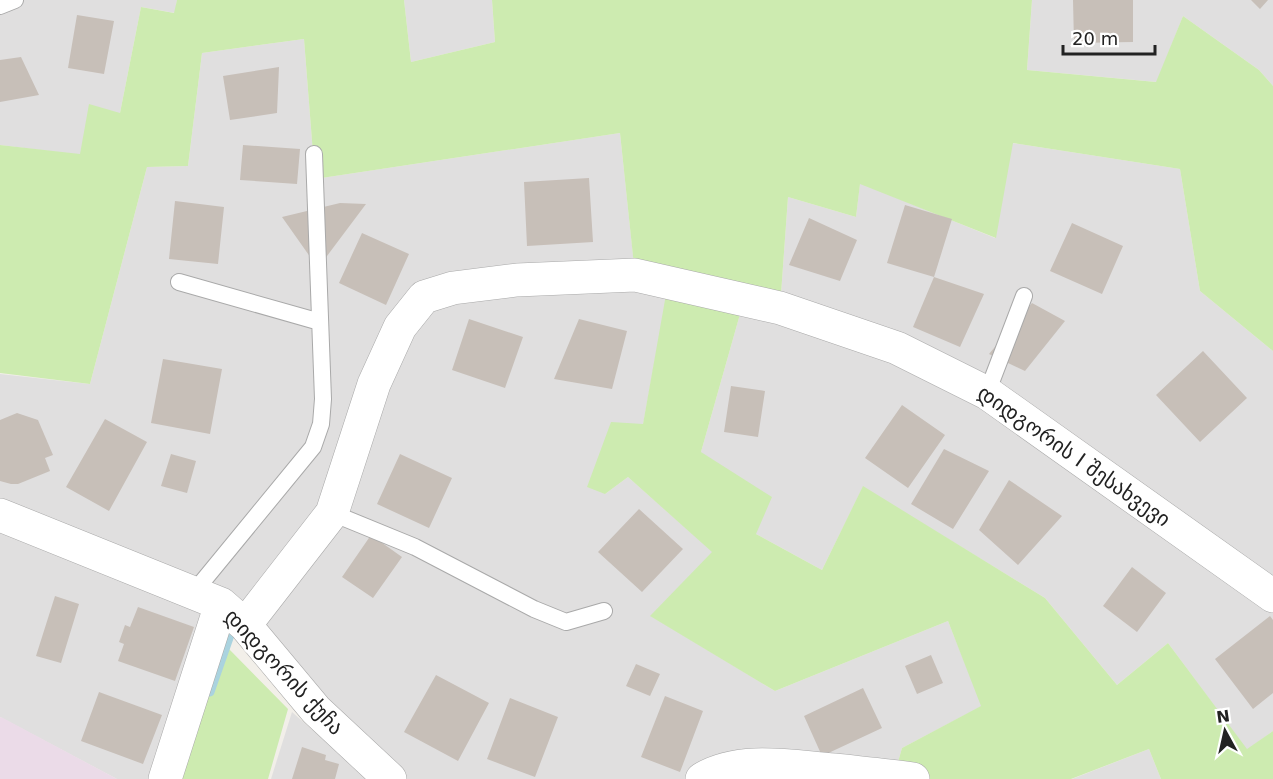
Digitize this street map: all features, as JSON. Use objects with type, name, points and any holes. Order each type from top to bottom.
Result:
[{"type":"street","name":"დიდგორის I შესახვევი","points":[[245,625],[332,513],[374,384],[400,327],[424,297],[453,288],[517,280],[635,275],[780,308],[897,348],[987,393],[1273,597]]},
{"type":"street","name":"დიდგორის ქუჩა","points":[[0,515],[207,598],[245,625],[316,710],[390,779]]},
{"type":"street","points":[[165,779],[207,598]]},
{"type":"street","points":[[702,779],[713,772],[743,766],[776,766],[913,779]]},
{"type":"lane","points":[[0,6],[15,0]]},
{"type":"lane","points":[[207,598],[313,447],[321,424],[323,399],[314,154]]},
{"type":"lane","points":[[179,282],[320,322]]},
{"type":"lane","points":[[987,393],[1024,296]]},
{"type":"lane","points":[[332,513],[415,547],[534,609],[566,622],[604,611]]},
{"type":"shaded area","points":[[0,0],[177,0],[175,13],[141,7],[120,113],[80,155],[0,145]]},
{"type":"shaded area","points":[[404,0],[492,0],[495,42],[411,62]]},
{"type":"shaded area","points":[[1032,0],[1273,0],[1273,86],[1259,70],[1183,16],[1157,82],[1027,70]]},
{"type":"shaded area","points":[[304,39],[315,179],[620,133],[635,274],[669,283],[643,425],[605,494],[628,477],[713,552],[651,616],[775,691],[948,621],[982,706],[902,748],[894,776],[791,779],[390,779],[221,604],[165,779],[117,779],[0,717],[0,374],[90,384],[147,167],[188,166],[202,53]]},
{"type":"shaded area","points":[[1012,143],[1180,169],[1200,291],[1273,351],[1273,731],[1247,750],[1168,643],[1117,685],[1045,598],[863,487],[822,570],[756,534],[701,452],[744,300],[780,308],[788,197],[856,217],[860,183],[995,238]]},
{"type":"shaded area","points":[[292,712],[368,779],[271,779]]},
{"type":"shaded area","points":[[0,717],[3,718],[117,779],[0,779]]},
{"type":"shaded area","points":[[1149,749],[1161,779],[1072,779]]},
{"type":"green space","points":[[177,0],[404,0],[411,62],[495,42],[492,0],[1032,0],[1027,70],[1156,82],[1183,16],[1259,70],[1273,86],[1273,351],[1200,291],[1180,169],[1013,143],[996,238],[860,184],[856,217],[788,197],[780,308],[744,300],[701,452],[772,497],[756,534],[822,570],[863,486],[1045,598],[1117,685],[1168,643],[1247,749],[1273,731],[1273,779],[1161,779],[1149,749],[1071,779],[791,779],[894,776],[902,748],[981,706],[948,621],[775,691],[650,616],[712,552],[628,477],[605,494],[587,487],[611,422],[643,424],[668,283],[635,275],[620,133],[315,179],[304,39],[202,53],[188,166],[147,167],[90,384],[0,373],[0,145],[80,154],[89,104],[120,113],[141,7],[174,13]]},
{"type":"green space","points":[[229,649],[288,709],[268,779],[168,779]]},
{"type":"building","points":[[1073,0],[1133,0],[1133,42],[1074,43]]},
{"type":"building","points":[[1251,0],[1268,0],[1260,9]]},
{"type":"building","points":[[77,15],[114,21],[104,74],[68,68]]},
{"type":"building","points":[[21,57],[39,95],[0,102],[0,60]]},
{"type":"building","points":[[279,67],[277,113],[230,120],[223,76]]},
{"type":"building","points":[[243,145],[300,149],[297,184],[240,180]]},
{"type":"building","points":[[589,178],[593,242],[527,246],[524,182]]},
{"type":"building","points":[[175,201],[224,207],[218,264],[169,259]]},
{"type":"building","points":[[340,203],[366,204],[318,268],[282,217]]},
{"type":"building","points":[[905,205],[952,219],[934,277],[887,263]]},
{"type":"building","points":[[809,218],[857,240],[840,281],[789,265]]},
{"type":"building","points":[[1072,223],[1123,246],[1102,294],[1050,271]]},
{"type":"building","points":[[362,233],[409,254],[386,305],[339,283]]},
{"type":"building","points":[[934,277],[984,294],[960,347],[913,327]]},
{"type":"building","points":[[1032,303],[1065,321],[1025,371],[989,354]]},
{"type":"building","points":[[469,319],[523,337],[505,388],[452,370]]},
{"type":"building","points":[[579,319],[627,331],[612,389],[554,379]]},
{"type":"building","points":[[1203,351],[1247,398],[1200,442],[1156,395]]},
{"type":"building","points":[[163,359],[222,369],[210,434],[151,423]]},
{"type":"building","points":[[731,386],[765,391],[758,437],[724,432]]},
{"type":"building","points":[[902,405],[945,435],[908,488],[865,458]]},
{"type":"building","points":[[17,413],[38,420],[53,455],[45,458],[50,471],[18,484],[11,484],[0,481],[0,420]]},
{"type":"building","points":[[105,419],[147,442],[109,511],[66,487]]},
{"type":"building","points":[[944,449],[989,471],[953,529],[911,504]]},
{"type":"building","points":[[171,454],[196,461],[187,493],[161,486]]},
{"type":"building","points":[[400,454],[452,478],[429,528],[377,504]]},
{"type":"building","points":[[1009,480],[1062,516],[1018,565],[979,530]]},
{"type":"building","points":[[639,509],[683,549],[642,592],[598,552]]},
{"type":"building","points":[[371,535],[402,557],[373,598],[342,577]]},
{"type":"building","points":[[1132,567],[1166,593],[1137,632],[1103,606]]},
{"type":"building","points":[[55,596],[79,604],[61,663],[36,656]]},
{"type":"building","points":[[138,607],[194,627],[175,681],[118,661],[124,644],[119,642],[125,625],[130,627]]},
{"type":"building","points":[[1270,616],[1273,620],[1273,693],[1253,709],[1215,659]]},
{"type":"building","points":[[931,655],[943,683],[917,694],[905,666]]},
{"type":"building","points":[[636,664],[660,674],[650,696],[626,686]]},
{"type":"building","points":[[436,675],[489,703],[458,761],[404,732]]},
{"type":"building","points":[[863,688],[882,728],[822,756],[804,716]]},
{"type":"building","points":[[99,692],[162,715],[143,764],[81,741]]},
{"type":"building","points":[[665,696],[703,711],[680,772],[641,757]]},
{"type":"building","points":[[510,698],[558,717],[535,777],[487,759]]},
{"type":"building","points":[[302,747],[326,755],[325,760],[339,764],[335,779],[292,779]]},
{"type":"waterway","points":[[210,692],[230,635]]}]
